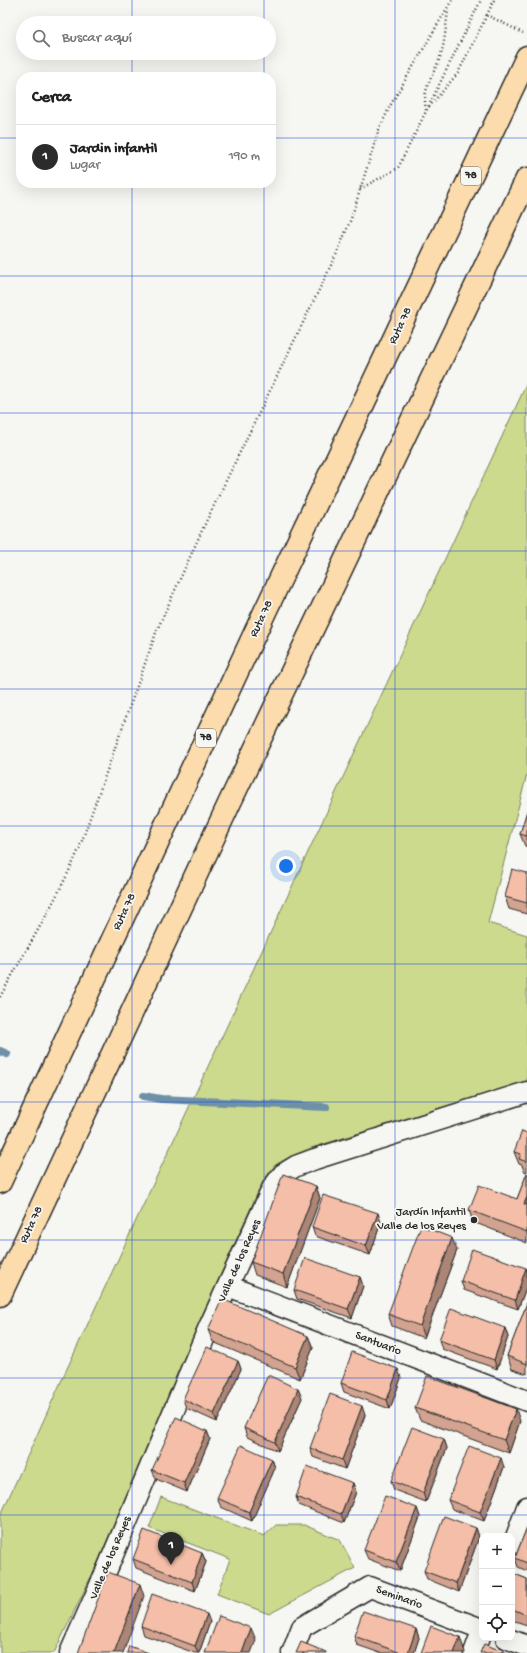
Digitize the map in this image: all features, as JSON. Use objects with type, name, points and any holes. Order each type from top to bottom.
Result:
[{"type":"highway","name":"Ruta 78","points":[[0,1182],[259,625],[527,57]]},
{"type":"highway","name":"Ruta 78","points":[[0,1295],[240,781],[527,179]]},
{"type":"street","name":"Valle de los Reyes","points":[[70,1653],[108,1567],[169,1420],[228,1286],[273,1187],[283,1174],[296,1166],[315,1159],[527,1092]]},
{"type":"street","name":"Santuario","points":[[228,1286],[527,1401]]},
{"type":"street","points":[[515,1540],[527,1507]]},
{"type":"street","name":"Seminario","points":[[292,1653],[302,1627],[370,1587],[479,1629]]},
{"type":"street","points":[[474,1653],[479,1639]]},
{"type":"street","points":[[514,1641],[527,1646]]},
{"type":"path","points":[[0,997],[52,905],[79,849],[157,630],[231,468],[322,286],[348,226],[378,132],[390,106],[452,0]]},
{"type":"path","points":[[360,189],[398,168],[481,0]]},
{"type":"path","points":[[426,111],[458,73],[494,0]]},
{"type":"path","points":[[426,111],[424,100],[426,90],[441,52],[448,8]]},
{"type":"path","points":[[486,15],[527,35]]},
{"type":"green space","points":[[527,383],[527,774],[488,923],[527,935],[527,1081],[311,1148],[291,1156],[275,1165],[263,1181],[199,1322],[98,1562],[54,1653],[0,1653],[0,1517],[64,1375]]},
{"type":"green space","points":[[161,1497],[264,1536],[276,1525],[304,1525],[340,1540],[355,1568],[269,1614],[217,1594],[230,1559],[149,1528]]},
{"type":"building","points":[[527,811],[527,836],[520,834]]},
{"type":"building","points":[[512,869],[527,873],[527,903],[505,897]]},
{"type":"building","points":[[522,1131],[527,1133],[527,1162],[519,1159],[521,1154],[514,1152]]},
{"type":"building","points":[[527,1173],[527,1197],[524,1204],[527,1205],[527,1232],[469,1210],[479,1185],[517,1199]]},
{"type":"building","points":[[283,1174],[316,1186],[283,1274],[251,1262]]},
{"type":"building","points":[[323,1195],[378,1213],[366,1246],[312,1227]]},
{"type":"building","points":[[421,1226],[452,1238],[420,1326],[388,1314]]},
{"type":"building","points":[[472,1249],[526,1268],[515,1300],[461,1281]]},
{"type":"building","points":[[305,1258],[360,1277],[348,1309],[294,1290]]},
{"type":"building","points":[[222,1299],[308,1336],[295,1367],[208,1330]]},
{"type":"building","points":[[527,1303],[527,1364],[507,1356]]},
{"type":"building","points":[[451,1308],[505,1328],[494,1360],[439,1340]]},
{"type":"building","points":[[207,1347],[238,1361],[214,1414],[183,1399]]},
{"type":"building","points":[[352,1352],[398,1369],[387,1400],[341,1383]]},
{"type":"building","points":[[268,1375],[298,1389],[275,1442],[244,1428]]},
{"type":"building","points":[[427,1376],[516,1409],[504,1440],[415,1408]]},
{"type":"building","points":[[330,1394],[362,1406],[342,1460],[310,1448]]},
{"type":"building","points":[[176,1417],[207,1431],[184,1483],[152,1470]]},
{"type":"building","points":[[412,1427],[444,1439],[423,1493],[391,1481]]},
{"type":"building","points":[[241,1445],[272,1459],[249,1512],[217,1498]]},
{"type":"building","points":[[469,1446],[501,1458],[480,1512],[448,1500]]},
{"type":"building","points":[[307,1466],[353,1483],[341,1514],[296,1497]]},
{"type":"building","points":[[385,1496],[417,1508],[396,1562],[364,1550]]},
{"type":"building","points":[[444,1516],[476,1528],[456,1583],[424,1571]]},
{"type":"building","points":[[527,1527],[527,1563],[515,1558]]},
{"type":"building","points":[[144,1530],[202,1553],[192,1582],[133,1559]]},
{"type":"building","points":[[108,1572],[140,1584],[114,1653],[78,1653]]},
{"type":"building","points":[[515,1574],[527,1579],[527,1615],[515,1610]]},
{"type":"building","points":[[152,1594],[207,1614],[195,1646],[141,1626]]},
{"type":"building","points":[[363,1611],[416,1629],[408,1653],[401,1653],[354,1636]]},
{"type":"building","points":[[219,1616],[251,1628],[242,1653],[205,1653]]},
{"type":"building","points":[[431,1626],[460,1637],[454,1653],[421,1653]]},
{"type":"building","points":[[301,1642],[326,1652],[326,1653],[296,1653]]},
{"type":"building","points":[[484,1644],[507,1653],[480,1653]]},
{"type":"building","points":[[129,1646],[149,1653],[127,1653]]},
{"type":"waterway","points":[[0,1051],[7,1054]]},
{"type":"waterway","points":[[143,1096],[161,1099],[326,1107]]},
{"type":"place","name":"Jardín Infantil Valle de los Reyes","points":[[474,1220]]},
{"type":"place","name":"Jardin infantil","points":[[171,1565]]}]
